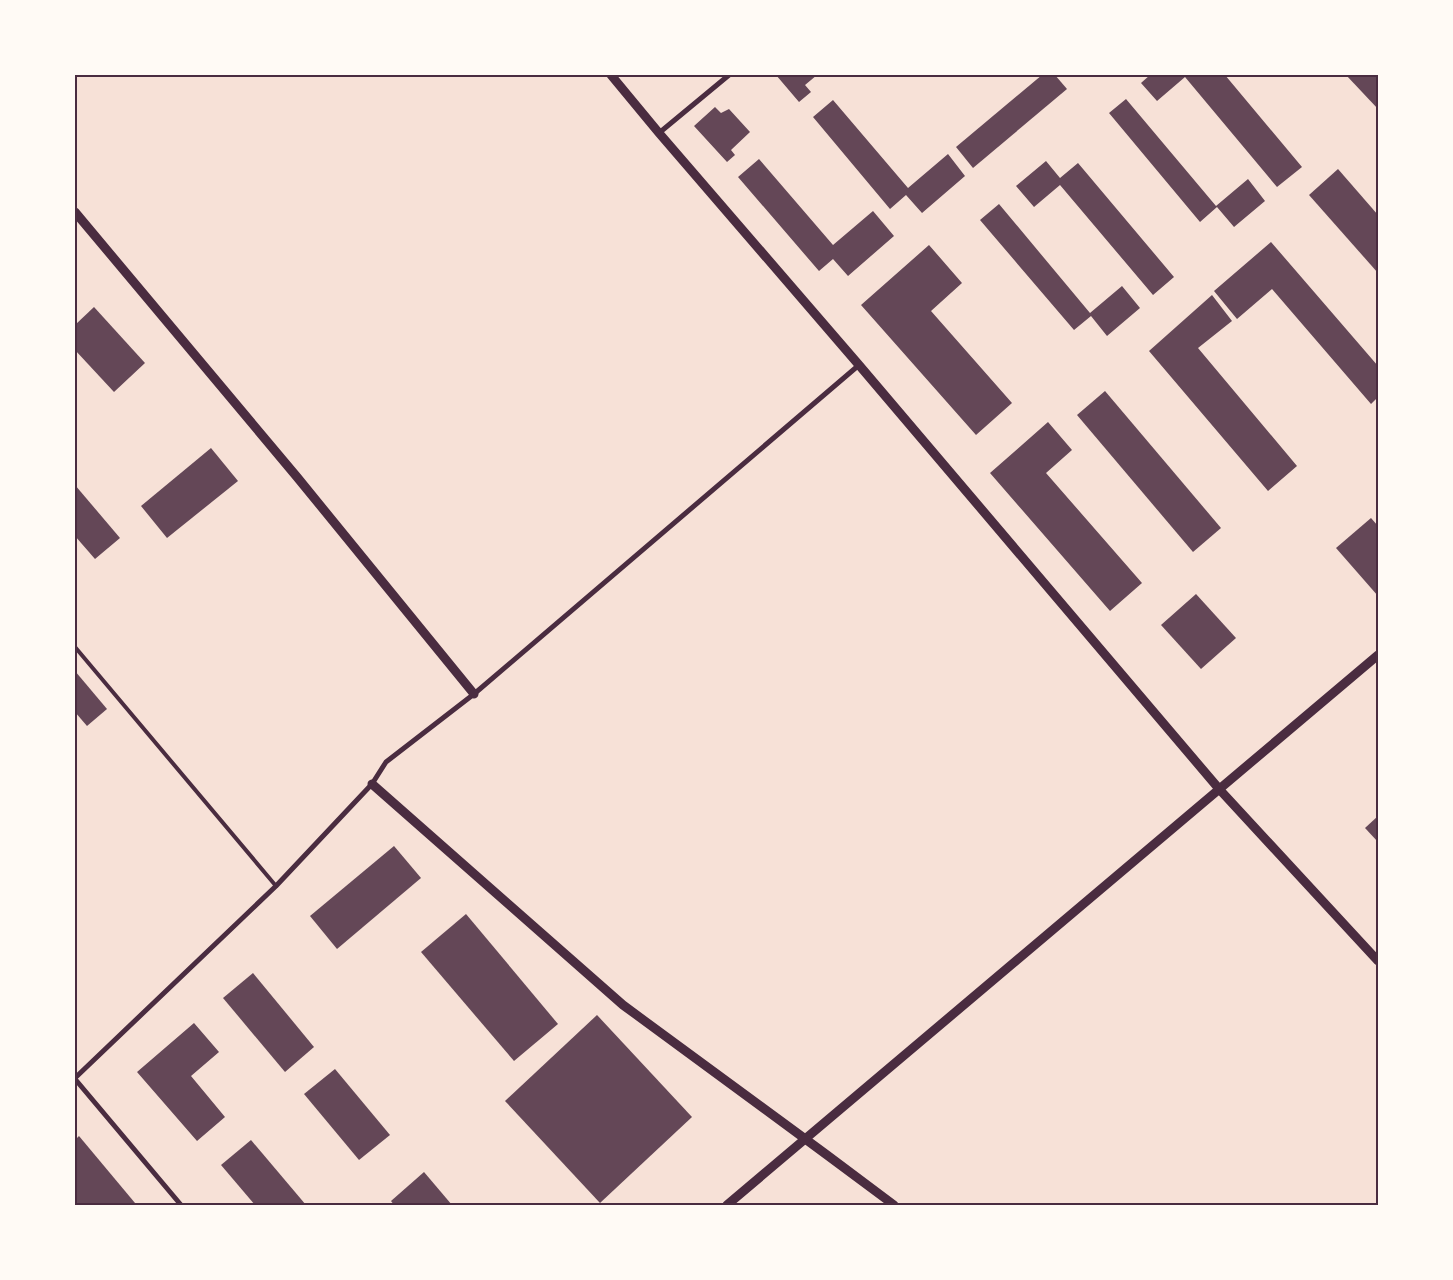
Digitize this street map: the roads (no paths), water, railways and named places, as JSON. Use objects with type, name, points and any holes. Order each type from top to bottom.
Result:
[{"type":"street","points":[[612,75],[659,133],[859,364],[1220,790],[1378,961]]},
{"type":"street","points":[[659,133],[729,75]]},
{"type":"street","points":[[75,212],[297,477],[474,694]]},
{"type":"street","points":[[181,1205],[75,1079],[276,886],[372,784],[386,762],[474,694],[859,364]]},
{"type":"street","points":[[727,1205],[1378,655]]},
{"type":"street","points":[[372,784],[622,1005],[894,1205]]},
{"type":"lane","points":[[75,647],[276,886]]}]
